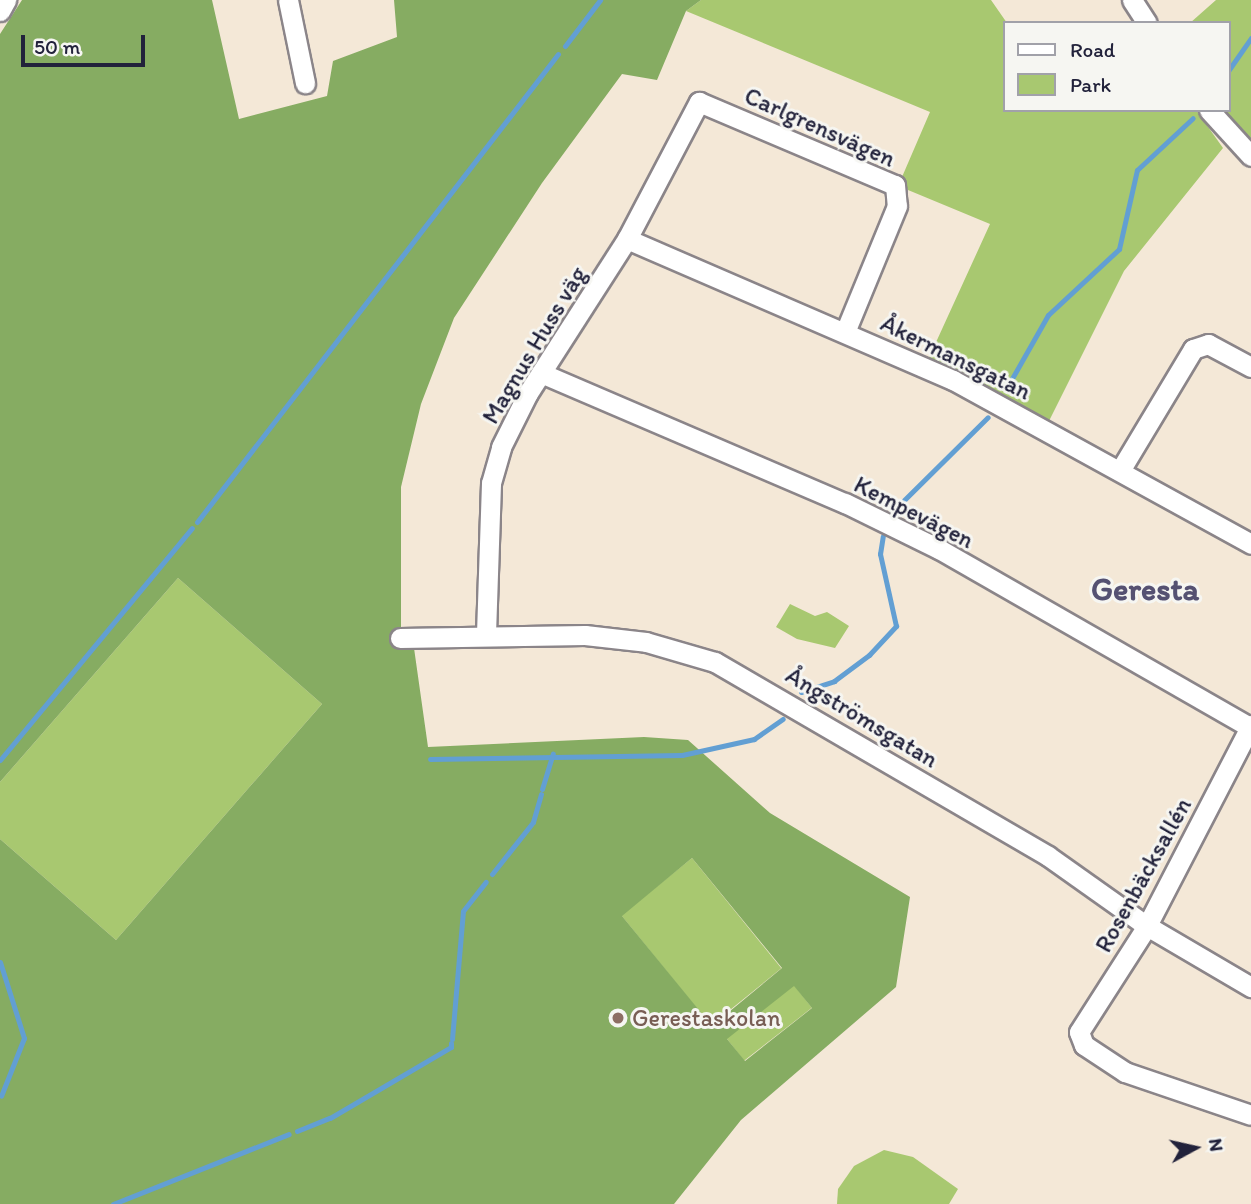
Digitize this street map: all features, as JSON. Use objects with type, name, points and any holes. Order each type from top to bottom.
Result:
[{"type":"street","points":[[0,10],[6,0]]},
{"type":"street","points":[[288,0],[304,83]]},
{"type":"street","points":[[1132,0],[1146,21]]},
{"type":"street","name":"Magnus Huss väg","points":[[486,634],[491,483],[501,447],[541,373],[627,239],[699,102]]},
{"type":"street","name":"Carlgrensvägen","points":[[699,102],[895,185],[897,206],[846,331]]},
{"type":"street","points":[[1211,112],[1251,156]]},
{"type":"street","name":"Åkermansgatan","points":[[627,239],[846,331],[953,380],[1121,469],[1251,544]]},
{"type":"street","points":[[1121,469],[1193,349],[1208,344],[1251,367]]},
{"type":"street","name":"Kempevägen","points":[[541,373],[845,503],[939,549],[1250,726]]},
{"type":"street","name":"Ångströmsgatan","points":[[400,639],[486,634],[621,639],[715,662],[1048,856],[1147,926],[1251,987]]},
{"type":"street","name":"Rosenbäcksallén","points":[[1250,726],[1147,926],[1081,1024],[1079,1032],[1084,1045],[1152,1084],[1251,1115]]},
{"type":"green space","points":[[22,0],[212,0],[239,119],[327,96],[333,61],[397,37],[394,0],[701,0],[686,11],[657,80],[622,74],[542,183],[454,318],[421,404],[401,487],[401,629],[414,648],[428,747],[644,737],[688,740],[770,813],[910,897],[896,987],[741,1120],[674,1204],[0,1204],[0,839],[116,940],[322,704],[178,578],[0,782],[0,34]],"holes":[[[692,858],[782,968],[712,1026],[622,916]],[[794,986],[812,1008],[745,1061],[727,1039]]]},
{"type":"green space","points":[[701,0],[991,0],[1006,21],[1002,21],[1002,112],[1197,112],[1223,148],[1124,271],[1049,421],[927,362],[990,224],[908,190],[902,177],[930,112],[686,11]]},
{"type":"green space","points":[[1216,0],[1251,0],[1251,141],[1224,112],[1230,112],[1230,21],[1192,21]]},
{"type":"green space","points":[[178,578],[322,704],[116,940],[0,839],[0,782]]},
{"type":"green space","points":[[790,604],[815,616],[827,612],[849,626],[835,648],[797,639],[776,627]]},
{"type":"green space","points":[[692,858],[781,968],[711,1026],[621,915]]},
{"type":"green space","points":[[794,985],[812,1008],[744,1061],[726,1038]]},
{"type":"green space","points":[[884,1150],[913,1157],[958,1189],[949,1204],[837,1204],[838,1189],[854,1166]]},
{"type":"waterway","points":[[565,46],[600,0]]},
{"type":"waterway","points":[[1230,68],[1251,38]]},
{"type":"waterway","points":[[197,522],[558,54]]},
{"type":"waterway","points":[[1006,389],[1048,315],[1119,249],[1137,170],[1193,118]]},
{"type":"waterway","points":[[891,513],[988,417]]},
{"type":"waterway","points":[[0,760],[192,528]]},
{"type":"waterway","points":[[801,692],[834,681],[869,655],[896,626],[880,554],[883,536]]},
{"type":"waterway","points":[[430,759],[682,755],[754,739],[783,719]]},
{"type":"waterway","points":[[542,789],[553,754]]},
{"type":"waterway","points":[[492,874],[533,822],[541,794]]},
{"type":"waterway","points":[[452,1039],[463,911],[486,882]]},
{"type":"waterway","points":[[0,962],[24,1038],[1,1096]]},
{"type":"waterway","points":[[297,1131],[330,1118],[451,1047],[451,1043]]},
{"type":"waterway","points":[[113,1204],[289,1134]]},
{"type":"place","name":"Gerestaskolan","points":[[618,1018]]},
{"type":"district","name":"Geresta","points":[[1145,589]]}]
